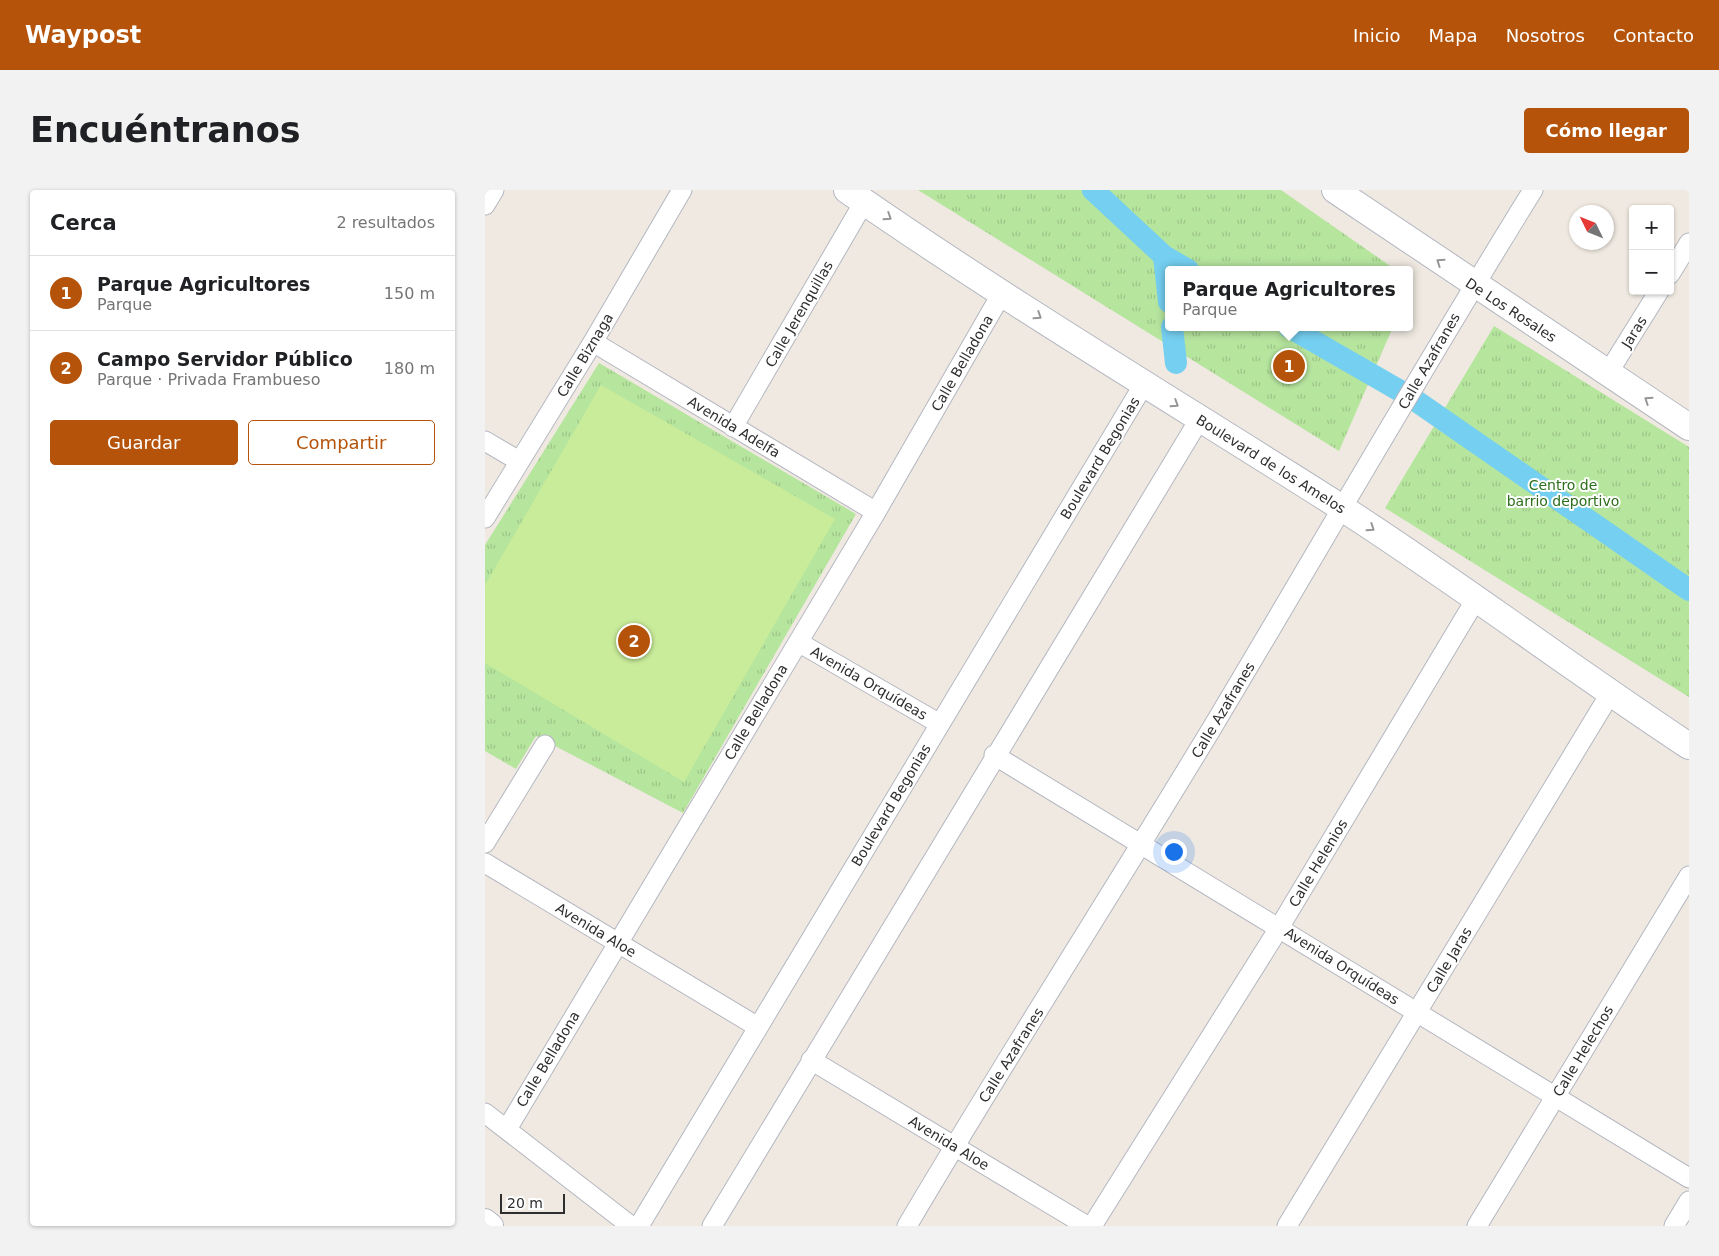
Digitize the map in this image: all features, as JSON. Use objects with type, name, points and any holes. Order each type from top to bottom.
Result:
[{"type":"main road","name":"De Los Rosales","points":[[1340,192],[1474,285],[1689,427]]},
{"type":"main road","name":"Boulevard de los Amelos","points":[[856,196],[1199,420],[1343,509],[1476,599],[1610,694],[1689,746]]},
{"type":"street","points":[[485,205],[494,190]]},
{"type":"street","name":"Calle Biznaga","points":[[485,518],[593,342],[682,190]]},
{"type":"street","name":"Calle Azafranes","points":[[907,1226],[954,1146],[1141,846],[1343,509],[1474,285],[1533,190]]},
{"type":"street","name":"Calle Jerenquillas","points":[[733,427],[856,196]]},
{"type":"street","points":[[1674,268],[1689,244]]},
{"type":"street","name":"Calle Belladona","points":[[507,1129],[876,512],[1002,292]]},
{"type":"street","name":"Jaras","points":[[1608,374],[1657,295]]},
{"type":"street","name":"Avenida Adelfa","points":[[593,342],[876,512]]},
{"type":"street","name":"Boulevard Begonias","points":[[639,1226],[1144,384]]},
{"type":"street","points":[[712,1226],[994,755],[1199,420]]},
{"type":"street","points":[[485,441],[519,462]]},
{"type":"street","name":"Calle Helenios","points":[[1093,1226],[1279,928],[1476,599]]},
{"type":"street","name":"Avenida Orquídeas","points":[[798,642],[940,724]]},
{"type":"street","name":"Calle Jaras","points":[[1287,1226],[1610,694]]},
{"type":"street","points":[[485,843],[545,744]]},
{"type":"street","name":"Avenida Orquídeas","points":[[994,755],[1689,1178]]},
{"type":"street","name":"Avenida Aloe","points":[[485,863],[757,1027]]},
{"type":"street","name":"Calle Helechos","points":[[1477,1226],[1689,876]]},
{"type":"street","name":"Avenida Aloe","points":[[811,1060],[1087,1226]]},
{"type":"street","points":[[485,1113],[631,1226]]},
{"type":"street","points":[[1674,1226],[1689,1201]]},
{"type":"street","points":[[485,1221],[491,1226]]},
{"type":"green space","points":[[918,190],[1281,190],[1390,266],[1165,266],[1165,331],[1391,331],[1339,451]]},
{"type":"green space","name":"Centro de barrio deportivo","points":[[1494,326],[1689,447],[1689,697],[1385,508]]},
{"type":"green space","points":[[599,363],[856,514],[683,813],[536,736],[516,769],[485,751],[485,545]]},
{"type":"green space","points":[[601,385],[835,519],[684,782],[485,663],[485,585]]},
{"type":"waterway","points":[[1093,190],[1164,256],[1165,266]]},
{"type":"waterway","points":[[1164,256],[1181,266]]},
{"type":"waterway","points":[[1172,331],[1176,363]]},
{"type":"waterway","points":[[1296,331],[1409,396],[1689,590]]},
{"type":"place","name":"Parque Agricultores","points":[[1289,366]]},
{"type":"place","name":"Campo Servidor Público","points":[[634,641]]}]
